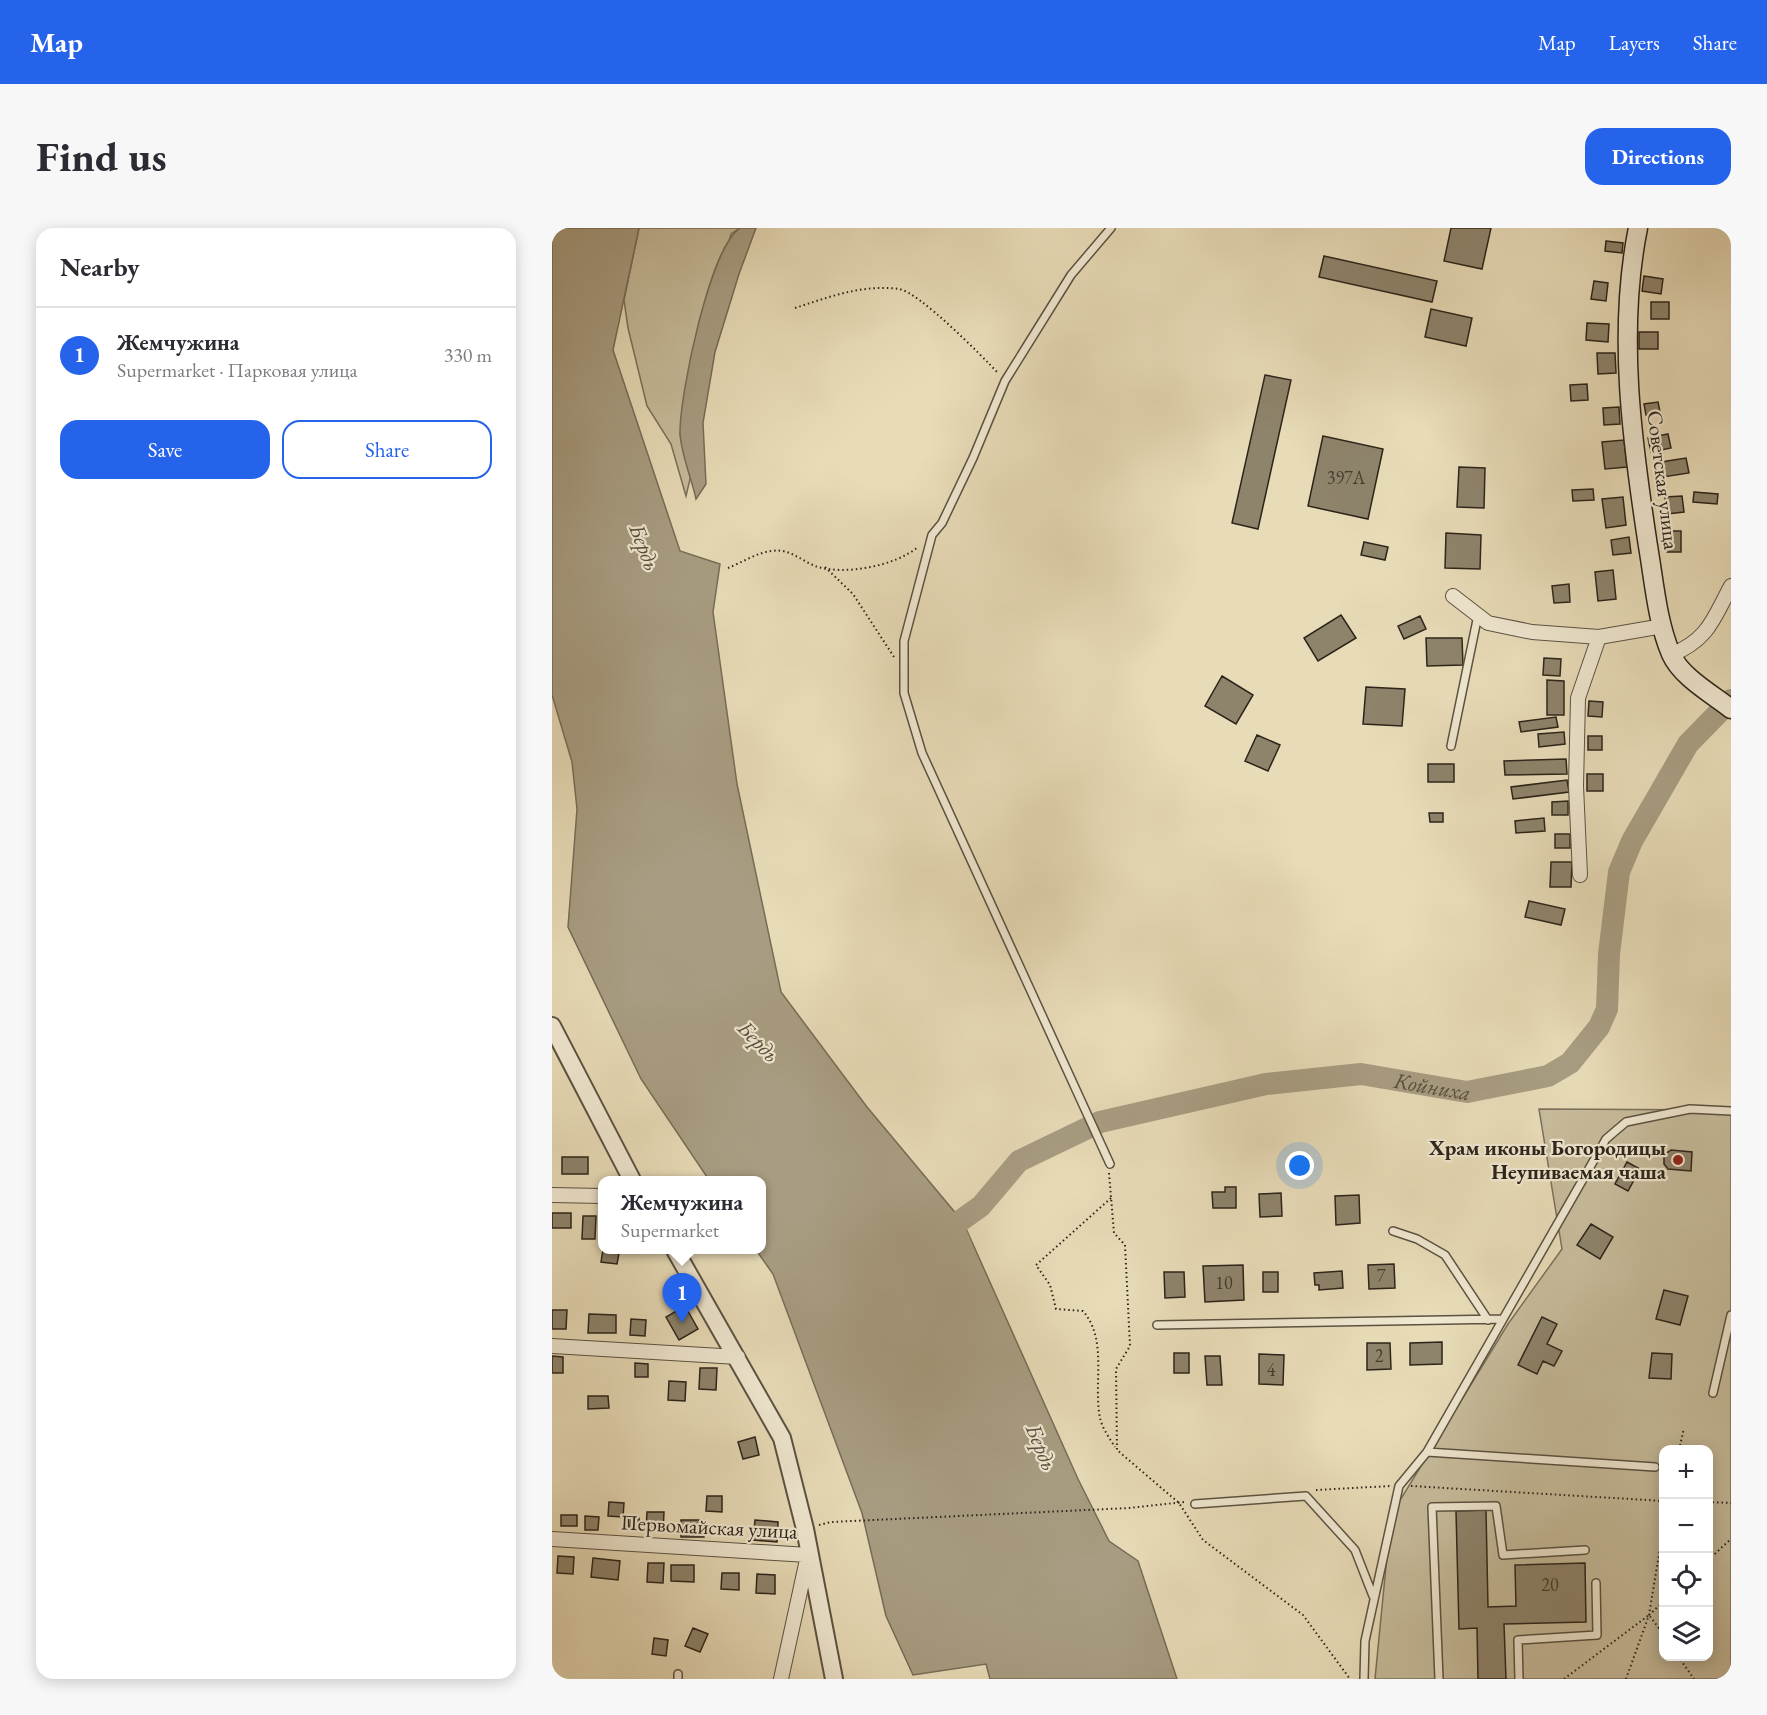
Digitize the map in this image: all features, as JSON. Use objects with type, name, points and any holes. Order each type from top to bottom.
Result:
[{"type":"main road","name":"Советская улица","points":[[1638,228],[1633,255],[1629,333],[1631,434],[1663,626],[1671,655],[1689,676],[1731,710]]},
{"type":"street","points":[[1671,655],[1687,648],[1707,632],[1731,585]]},
{"type":"street","points":[[1453,596],[1488,623],[1532,632],[1599,636],[1663,626]]},
{"type":"street","points":[[1580,875],[1576,786],[1578,698],[1599,636]]},
{"type":"street","points":[[554,1033],[630,1176]]},
{"type":"street","points":[[552,1195],[598,1196]]},
{"type":"street","points":[[677,1254],[782,1438],[805,1529],[808,1554],[834,1679]]},
{"type":"street","points":[[552,1346],[738,1357]]},
{"type":"street","name":"Первомайская улица","points":[[552,1539],[808,1554],[781,1679]]},
{"type":"lane","points":[[1110,1164],[922,753],[904,693],[904,641],[932,536],[942,523],[973,458],[1005,381],[1071,275],[1111,228]]},
{"type":"lane","points":[[1451,746],[1478,615]]},
{"type":"lane","points":[[1364,1679],[1365,1641],[1373,1596],[1399,1486],[1427,1452],[1606,1139],[1626,1122],[1689,1109],[1731,1111]]},
{"type":"lane","points":[[1393,1231],[1418,1239],[1444,1255],[1488,1320]]},
{"type":"lane","points":[[1713,1392],[1731,1315]]},
{"type":"lane","points":[[1157,1325],[1503,1319]]},
{"type":"lane","points":[[1427,1452],[1655,1467]]},
{"type":"lane","points":[[1195,1504],[1306,1496],[1355,1550],[1373,1596]]},
{"type":"lane","points":[[1439,1679],[1432,1507],[1496,1506],[1503,1555],[1585,1550]]},
{"type":"lane","points":[[1519,1679],[1518,1640],[1597,1635],[1596,1583]]},
{"type":"path","points":[[795,308],[851,290],[902,289],[936,314],[978,351],[1005,381]]},
{"type":"path","points":[[728,568],[771,550],[791,553],[816,566],[839,570],[871,565],[908,556],[932,536]]},
{"type":"path","points":[[825,567],[852,594],[882,642],[904,668]]},
{"type":"path","points":[[1110,1164],[1114,1233],[1125,1245],[1130,1346],[1116,1368],[1117,1450]]},
{"type":"path","points":[[1112,1197],[1036,1264],[1050,1285],[1056,1309],[1083,1311],[1091,1321],[1098,1348],[1097,1384],[1100,1420],[1117,1450],[1179,1503],[1203,1540],[1303,1615],[1350,1679]]},
{"type":"path","points":[[1680,1445],[1684,1428]]},
{"type":"path","points":[[1713,1502],[1731,1503]]},
{"type":"path","points":[[831,1522],[1129,1509]]},
{"type":"path","points":[[1713,1555],[1731,1539]]},
{"type":"path","points":[[1626,1679],[1649,1615],[1659,1553]]},
{"type":"path","points":[[1564,1679],[1659,1606]]},
{"type":"path","points":[[1649,1615],[1659,1628]]},
{"type":"path","points":[[1681,1661],[1694,1679]]},
{"type":"shaded area","points":[[639,228],[740,228],[731,234],[680,434],[691,475],[686,496],[671,444],[647,406],[628,328],[624,300]]},
{"type":"shaded area","points":[[1539,1109],[1731,1110],[1731,1679],[1375,1679],[1391,1515],[1508,1324],[1562,1249]]},
{"type":"water","name":"Бердь","points":[[552,228],[639,228],[613,350],[680,551],[720,564],[713,612],[737,784],[781,992],[867,1107],[963,1222],[1078,1479],[1109,1541],[1138,1561],[1177,1679],[990,1679],[986,1664],[913,1675],[886,1616],[862,1513],[773,1274],[759,1254],[766,1254],[766,1176],[706,1176],[641,1079],[568,927],[577,809],[572,762],[552,695]]},
{"type":"water","points":[[740,228],[756,228],[715,352],[703,423],[706,484],[696,499],[684,457],[680,432],[685,386],[699,322],[718,262],[729,241]]},
{"type":"building","points":[[1451,228],[1491,228],[1482,269],[1444,261]]},
{"type":"building","points":[[1606,241],[1623,243],[1622,253],[1605,251]]},
{"type":"building","points":[[1324,256],[1437,281],[1432,302],[1319,277]]},
{"type":"building","points":[[1644,276],[1663,279],[1661,294],[1642,291]]},
{"type":"building","points":[[1594,281],[1608,283],[1606,301],[1591,299]]},
{"type":"building","points":[[1651,302],[1669,302],[1669,319],[1651,319]]},
{"type":"building","points":[[1431,309],[1472,318],[1466,346],[1425,337]]},
{"type":"building","points":[[1587,323],[1609,324],[1608,342],[1586,340]]},
{"type":"building","points":[[1639,332],[1658,332],[1658,349],[1639,349]]},
{"type":"building","points":[[1597,353],[1615,353],[1616,373],[1598,374]]},
{"type":"building","points":[[1265,375],[1291,380],[1258,529],[1232,523]]},
{"type":"building","points":[[1587,384],[1588,400],[1571,401],[1570,385]]},
{"type":"building","points":[[1658,402],[1660,412],[1646,415],[1644,404]]},
{"type":"building","points":[[1619,407],[1620,424],[1604,425],[1603,408]]},
{"type":"building","points":[[1668,434],[1671,448],[1651,452],[1648,438]]},
{"type":"building","points":[[1323,436],[1383,449],[1368,519],[1308,506]]},
{"type":"building","points":[[1624,440],[1627,467],[1605,469],[1602,442]]},
{"type":"building","points":[[1686,458],[1689,473],[1663,477],[1661,462]]},
{"type":"building","points":[[1459,467],[1485,468],[1484,508],[1457,507]]},
{"type":"building","points":[[1593,489],[1594,500],[1573,501],[1572,490]]},
{"type":"building","points":[[1694,492],[1718,494],[1717,504],[1693,502]]},
{"type":"building","points":[[1682,496],[1684,512],[1667,514],[1665,497]]},
{"type":"building","points":[[1623,497],[1626,525],[1606,528],[1602,499]]},
{"type":"building","points":[[1667,531],[1681,531],[1681,552],[1667,552]]},
{"type":"building","points":[[1446,533],[1481,535],[1480,569],[1445,568]]},
{"type":"building","points":[[1629,537],[1631,553],[1613,555],[1611,540]]},
{"type":"building","points":[[1364,542],[1388,547],[1385,560],[1361,555]]},
{"type":"building","points":[[1613,570],[1616,599],[1598,601],[1595,572]]},
{"type":"building","points":[[1569,584],[1570,602],[1554,603],[1552,586]]},
{"type":"building","points":[[1341,615],[1356,638],[1318,661],[1304,638]]},
{"type":"building","points":[[1420,616],[1426,629],[1404,639],[1398,626]]},
{"type":"building","points":[[1426,638],[1462,638],[1463,665],[1427,666]]},
{"type":"building","points":[[1544,658],[1561,659],[1560,676],[1543,675]]},
{"type":"building","points":[[1222,676],[1253,695],[1236,724],[1205,706]]},
{"type":"building","points":[[1547,680],[1564,681],[1564,715],[1547,715]]},
{"type":"building","points":[[1366,687],[1405,689],[1402,726],[1363,724]]},
{"type":"building","points":[[1589,701],[1603,702],[1602,717],[1588,716]]},
{"type":"building","points":[[1556,717],[1558,727],[1521,732],[1519,722]]},
{"type":"building","points":[[1564,732],[1565,744],[1539,747],[1538,734]]},
{"type":"building","points":[[1257,735],[1280,745],[1268,771],[1245,761]]},
{"type":"building","points":[[1588,736],[1602,736],[1602,750],[1588,750]]},
{"type":"building","points":[[1566,759],[1567,774],[1505,775],[1504,761]]},
{"type":"building","points":[[1428,764],[1454,764],[1454,782],[1428,782]]},
{"type":"building","points":[[1587,774],[1603,774],[1603,791],[1587,791]]},
{"type":"building","points":[[1567,780],[1569,792],[1513,799],[1511,787]]},
{"type":"building","points":[[1568,801],[1568,815],[1552,815],[1552,802]]},
{"type":"building","points":[[1429,813],[1443,813],[1443,822],[1430,822]]},
{"type":"building","points":[[1544,818],[1545,831],[1516,833],[1515,821]]},
{"type":"building","points":[[1555,834],[1570,834],[1570,848],[1555,848]]},
{"type":"building","points":[[1551,862],[1572,862],[1571,887],[1550,887]]},
{"type":"building","points":[[1529,901],[1565,909],[1561,925],[1525,917]]},
{"type":"building","name":"Храм иконы Богородицы Неупиваемая чаша","points":[[1671,1150],[1692,1152],[1691,1171],[1668,1169],[1664,1164],[1664,1155]]},
{"type":"building","points":[[562,1157],[588,1157],[588,1174],[562,1174]]},
{"type":"building","points":[[1627,1162],[1640,1169],[1628,1191],[1615,1184]]},
{"type":"building","points":[[1225,1187],[1236,1187],[1236,1208],[1213,1208],[1212,1192],[1225,1192]]},
{"type":"building","points":[[1281,1193],[1282,1216],[1260,1217],[1259,1194]]},
{"type":"building","points":[[1359,1195],[1360,1223],[1336,1225],[1335,1196]]},
{"type":"building","points":[[552,1213],[571,1213],[571,1228],[552,1228]]},
{"type":"building","points":[[583,1216],[596,1216],[595,1239],[582,1239]]},
{"type":"building","points":[[1591,1224],[1613,1237],[1600,1259],[1577,1245]]},
{"type":"building","points":[[602,1254],[619,1254],[617,1264],[601,1262]]},
{"type":"building","points":[[1394,1264],[1395,1288],[1369,1289],[1368,1265]]},
{"type":"building","points":[[1243,1265],[1244,1300],[1205,1302],[1203,1266]]},
{"type":"building","points":[[1342,1271],[1343,1288],[1319,1290],[1319,1285],[1315,1285],[1314,1273]]},
{"type":"building","points":[[1164,1272],[1184,1272],[1185,1297],[1165,1298]]},
{"type":"building","points":[[1263,1272],[1278,1272],[1278,1292],[1263,1292]]},
{"type":"building","points":[[1664,1290],[1688,1296],[1680,1325],[1656,1319]]},
{"type":"building","points":[[685,1306],[698,1329],[679,1340],[666,1317]]},
{"type":"building","points":[[552,1310],[567,1310],[566,1329],[552,1329]]},
{"type":"building","points":[[589,1314],[616,1315],[616,1333],[588,1333]]},
{"type":"building","points":[[1542,1317],[1557,1324],[1547,1344],[1562,1351],[1554,1366],[1543,1361],[1537,1374],[1518,1365]]},
{"type":"building","points":[[631,1319],[646,1320],[645,1336],[630,1335]]},
{"type":"building","points":[[1442,1342],[1442,1364],[1410,1365],[1410,1343]]},
{"type":"building","points":[[1367,1343],[1390,1343],[1391,1369],[1367,1370]]},
{"type":"building","points":[[1174,1353],[1189,1353],[1189,1373],[1174,1373]]},
{"type":"building","points":[[1652,1353],[1672,1354],[1671,1379],[1649,1378]]},
{"type":"building","points":[[1259,1354],[1284,1355],[1283,1385],[1259,1384]]},
{"type":"building","points":[[552,1356],[563,1357],[563,1373],[552,1373]]},
{"type":"building","points":[[1205,1356],[1220,1356],[1222,1385],[1207,1385]]},
{"type":"building","points":[[635,1363],[648,1364],[648,1377],[635,1377]]},
{"type":"building","points":[[700,1368],[717,1368],[716,1390],[699,1389]]},
{"type":"building","points":[[669,1381],[686,1382],[685,1401],[668,1400]]},
{"type":"building","points":[[588,1396],[608,1396],[609,1408],[588,1409]]},
{"type":"building","points":[[755,1437],[759,1455],[743,1459],[738,1442]]},
{"type":"building","points":[[707,1496],[722,1496],[722,1512],[706,1511]]},
{"type":"building","points":[[609,1502],[624,1503],[623,1517],[608,1516]]},
{"type":"building","points":[[1486,1510],[1488,1607],[1516,1606],[1515,1565],[1585,1563],[1586,1622],[1504,1624],[1506,1679],[1478,1679],[1477,1628],[1459,1629],[1456,1511]]},
{"type":"building","points":[[647,1512],[664,1512],[663,1532],[646,1531]]},
{"type":"building","points":[[561,1515],[577,1515],[577,1526],[561,1526]]},
{"type":"building","points":[[585,1516],[599,1517],[598,1530],[585,1530]]},
{"type":"building","points":[[628,1518],[639,1518],[640,1529],[629,1529]]},
{"type":"building","points":[[681,1520],[704,1520],[704,1537],[681,1537]]},
{"type":"building","points":[[755,1520],[778,1522],[777,1542],[753,1540]]},
{"type":"building","points":[[558,1556],[574,1557],[573,1574],[557,1573]]},
{"type":"building","points":[[593,1558],[620,1561],[618,1580],[591,1577]]},
{"type":"building","points":[[648,1563],[664,1563],[663,1583],[647,1582]]},
{"type":"building","points":[[671,1565],[694,1565],[694,1582],[671,1581]]},
{"type":"building","points":[[722,1573],[739,1573],[739,1590],[721,1589]]},
{"type":"building","points":[[757,1574],[775,1575],[775,1594],[756,1593]]},
{"type":"building","points":[[693,1628],[708,1634],[700,1652],[685,1646]]},
{"type":"building","points":[[654,1638],[668,1640],[666,1656],[652,1654]]},
{"type":"waterway","name":"Койниха","points":[[961,1246],[953,1226],[981,1206],[1019,1161],[1100,1122],[1266,1084],[1361,1074],[1467,1092],[1548,1076],[1570,1063],[1599,1027],[1607,1009],[1609,954],[1619,872],[1632,841],[1688,744],[1731,700]]},
{"type":"place","name":"Храм иконы Богородицы Неупиваемая чаша","points":[[1678,1160]]},
{"type":"place","name":"Жемчужина","points":[[682,1323]]}]
